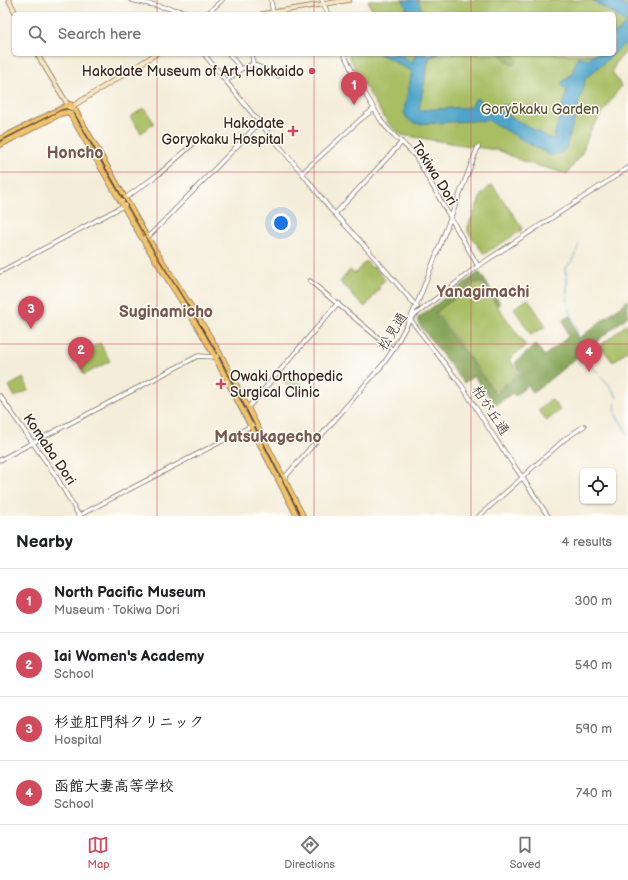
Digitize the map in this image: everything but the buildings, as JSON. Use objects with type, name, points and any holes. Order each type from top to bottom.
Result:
[{"type":"main road","points":[[9,0],[15,12]]},
{"type":"main road","points":[[278,12],[323,2],[349,0]]},
{"type":"main road","points":[[38,56],[70,105],[123,200]]},
{"type":"main road","points":[[0,139],[70,105],[153,56]]},
{"type":"main road","points":[[70,105],[70,114],[145,238],[206,330],[281,480],[297,516]]},
{"type":"main road","points":[[0,145],[63,113],[67,112],[70,114]]},
{"type":"main road","points":[[281,480],[303,516]]},
{"type":"street","points":[[131,0],[186,12]]},
{"type":"street","points":[[154,0],[156,5]]},
{"type":"street","points":[[209,12],[222,0]]},
{"type":"street","points":[[271,0],[273,12]]},
{"type":"street","points":[[323,2],[327,12]]},
{"type":"street","points":[[206,56],[335,214],[420,311]]},
{"type":"street","points":[[231,56],[241,68]]},
{"type":"street","points":[[252,56],[253,64]]},
{"type":"street","name":"Tokiwa Dori","points":[[345,56],[386,128],[409,148],[416,157],[478,266]]},
{"type":"street","points":[[226,80],[241,68],[253,64],[278,76]]},
{"type":"street","points":[[302,173],[374,109]]},
{"type":"street","points":[[145,238],[253,130],[259,122]]},
{"type":"street","points":[[335,214],[402,142]]},
{"type":"street","points":[[123,200],[159,174],[192,146]]},
{"type":"street","points":[[410,319],[478,148]]},
{"type":"street","name":"松見通","points":[[281,480],[384,363],[410,319],[478,266],[628,168]]},
{"type":"street","points":[[0,272],[126,205]]},
{"type":"street","points":[[310,281],[393,350]]},
{"type":"street","points":[[246,410],[338,303]]},
{"type":"street","name":"柏が丘通","points":[[410,319],[462,386],[548,516]]},
{"type":"street","points":[[0,460],[198,356],[218,356]]},
{"type":"street","name":"Komaba Dori","points":[[0,396],[56,476],[79,516]]},
{"type":"street","points":[[79,516],[253,425]]},
{"type":"street","points":[[479,516],[566,439],[584,426]]},
{"type":"green space","name":"Goryōkaku Garden","points":[[368,0],[628,0],[628,49],[616,63],[612,71],[621,86],[590,131],[582,153],[567,174],[522,161],[501,151],[401,135],[383,116],[357,73],[349,56],[616,56],[616,12],[370,12],[372,11]]},
{"type":"green space","points":[[502,56],[515,56],[518,61],[512,65]]},
{"type":"green space","points":[[144,108],[153,121],[153,124],[141,133],[130,117]]},
{"type":"green space","points":[[490,186],[493,186],[522,227],[521,231],[484,254],[468,232],[468,226],[482,194]]},
{"type":"green space","points":[[366,261],[372,268],[374,266],[385,280],[378,287],[380,288],[365,307],[351,295],[352,293],[340,282],[350,270],[355,274]]},
{"type":"green space","points":[[480,273],[500,303],[498,305],[482,282],[474,282],[435,313],[495,394],[521,373],[515,363],[536,344],[544,356],[568,337],[563,319],[570,316],[577,338],[581,337],[628,300],[628,316],[533,393],[528,385],[515,396],[512,393],[496,405],[474,376],[464,383],[418,323],[418,318]]},
{"type":"green space","points":[[475,283],[481,283],[526,346],[509,359],[519,373],[495,392],[436,312]]},
{"type":"green space","points":[[528,299],[546,326],[531,335],[514,308]]},
{"type":"green space","points":[[628,323],[628,350],[613,362],[600,346]]},
{"type":"green space","points":[[100,343],[110,361],[84,375],[78,360],[79,354]]},
{"type":"green space","points":[[288,374],[295,382],[297,380],[305,387],[301,392],[292,384],[289,387],[282,381]]},
{"type":"green space","points":[[23,378],[29,390],[15,397],[9,386]]},
{"type":"green space","points":[[551,399],[560,410],[547,421],[538,410]]},
{"type":"water","points":[[403,0],[418,0],[422,12],[402,12],[407,9]]},
{"type":"water","points":[[592,0],[617,0],[628,8],[628,41],[616,52],[616,33],[626,23],[616,16],[616,12],[611,12]]},
{"type":"water","points":[[384,56],[402,56],[413,63],[415,56],[434,56],[429,58],[419,110],[471,107],[476,98],[491,106],[508,105],[509,116],[553,140],[567,91],[560,84],[572,74],[578,56],[588,59],[591,56],[612,56],[586,78],[566,148],[559,154],[554,155],[549,155],[488,120],[417,124],[412,122],[407,118],[404,111],[412,71]]},
{"type":"waterway","points":[[579,244],[573,260],[565,269],[569,308],[584,358],[608,383],[617,398]]},
{"type":"waterway","points":[[616,403],[616,415],[628,434]]},
{"type":"tram line","points":[[0,141],[61,110],[68,109],[74,113],[146,238],[219,356],[301,516]]},
{"type":"place","name":"Hakodate Museum of Art, Hokkaido","points":[[312,71]]},
{"type":"place","name":"North Pacific Museum","points":[[354,105]]},
{"type":"place","name":"Hakodate Goryokaku Hospital","points":[[293,131]]},
{"type":"place","name":"杉並肛門科クリニック","points":[[31,329]]},
{"type":"place","name":"Iai Women's Academy","points":[[81,370]]},
{"type":"place","name":"函館大妻高等学校","points":[[589,372]]},
{"type":"place","name":"Owaki Orthopedic Surgical Clinic","points":[[221,384]]},
{"type":"district","name":"Honcho","points":[[75,152]]},
{"type":"district","name":"Yanagimachi","points":[[483,291]]},
{"type":"district","name":"Suginamicho","points":[[166,311]]},
{"type":"district","name":"Matsukagecho","points":[[268,436]]}]
